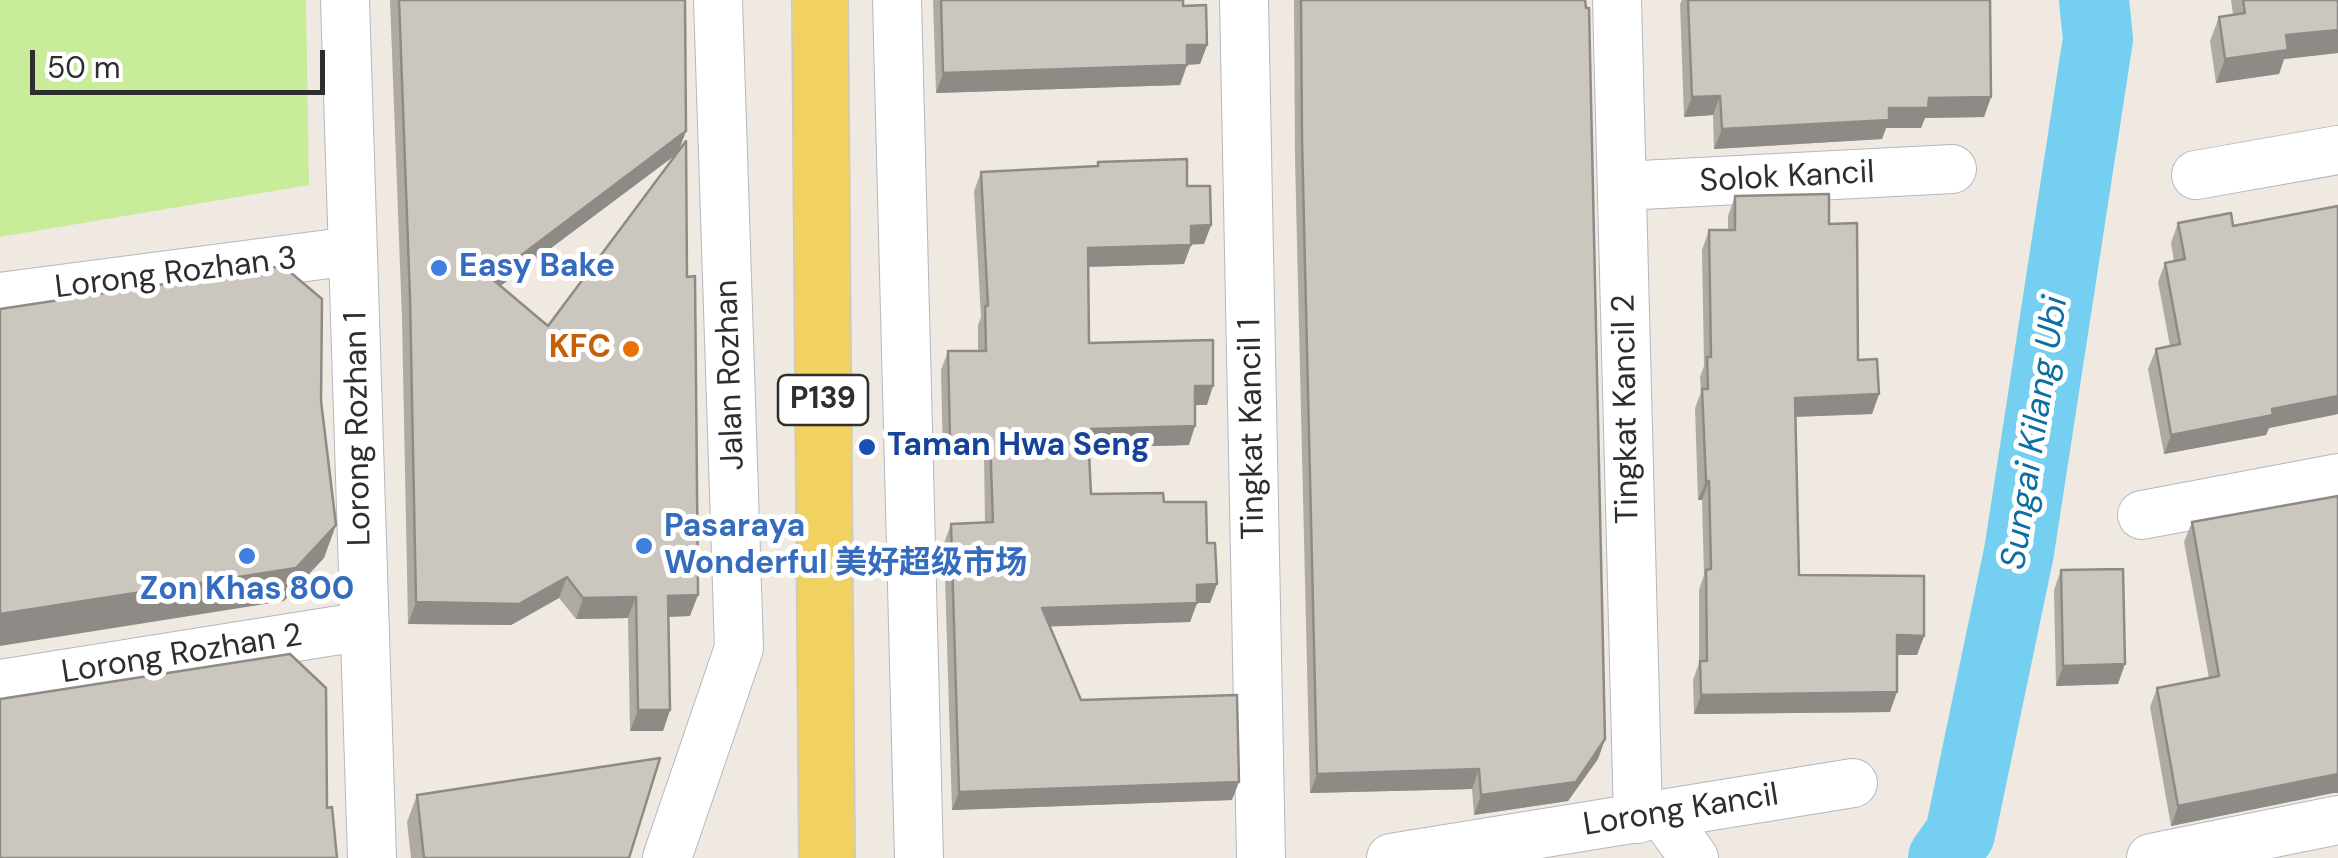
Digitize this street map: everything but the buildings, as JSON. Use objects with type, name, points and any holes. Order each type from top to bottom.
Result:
[{"type":"main road","name":"P139","points":[[820,0],[828,858]]},
{"type":"main road","points":[[801,858],[826,800]]},
{"type":"main road","points":[[826,800],[852,858]]},
{"type":"street","name":"Lorong Rozhan 1","points":[[345,0],[372,858]]},
{"type":"street","name":"Jalan Rozhan","points":[[668,858],[738,648],[718,0]]},
{"type":"street","points":[[897,0],[919,858]]},
{"type":"street","name":"Tingkat Kancil 1","points":[[1244,0],[1261,858]]},
{"type":"street","name":"Tingkat Kancil 2","points":[[1617,0],[1650,817]]},
{"type":"street","points":[[2196,175],[2338,150]]},
{"type":"street","name":"Solok Kancil","points":[[1622,186],[1952,170]]},
{"type":"street","name":"Lorong Rozhan 3","points":[[0,297],[352,251]]},
{"type":"street","points":[[2142,514],[2338,478]]},
{"type":"street","name":"Lorong Rozhan 2","points":[[0,684],[365,626]]},
{"type":"street","name":"Lorong Kancil","points":[[1391,858],[1853,783]]},
{"type":"street","points":[[1650,817],[1694,858]]},
{"type":"street","points":[[2151,858],[2338,820]]},
{"type":"green space","points":[[0,0],[306,0],[309,185],[0,237]]},
{"type":"waterway","name":"Sungai Kilang Ubi","points":[[1943,858],[1960,834],[2019,552],[2098,39],[2094,0]]},
{"type":"place","name":"Easy Bake","points":[[439,268]]},
{"type":"place","name":"KFC","points":[[631,349]]},
{"type":"place","name":"Taman Hwa Seng","points":[[867,447]]},
{"type":"place","name":"Pasaraya Wonderful 美好超级市场","points":[[644,546]]},
{"type":"place","name":"Zon Khas 800","points":[[247,556]]}]
